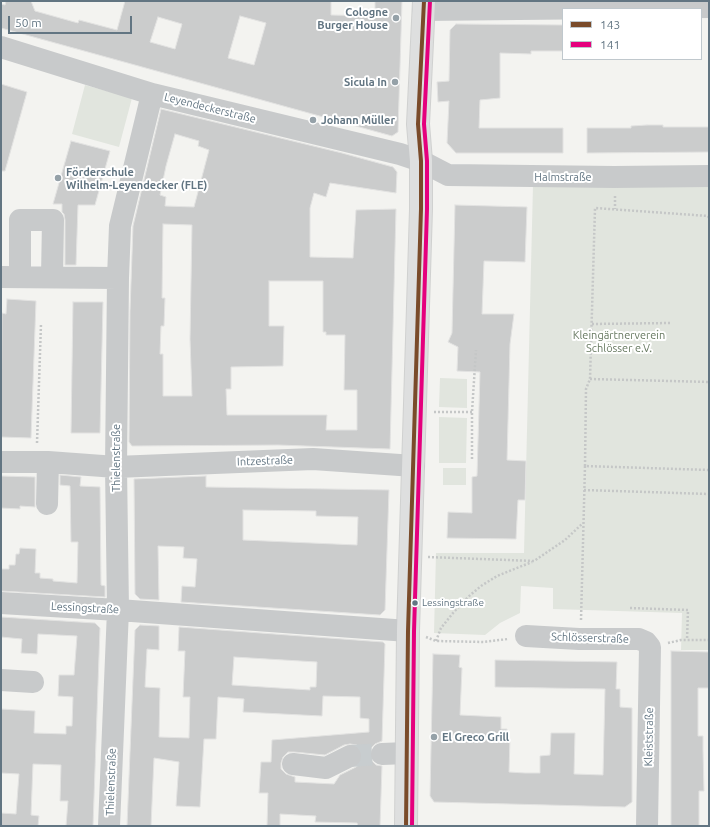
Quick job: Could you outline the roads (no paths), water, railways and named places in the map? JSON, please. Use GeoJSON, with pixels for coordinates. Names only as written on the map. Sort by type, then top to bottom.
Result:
{"type":"FeatureCollection","features":[{"type":"Feature","properties":{"kind":"main road"},"geometry":{"type":"LineString","coordinates":[[406,826],[408,631],[421,217],[421,161],[418,124],[423,5]]}},
{"type":"Feature","properties":{"kind":"street"},"geometry":{"type":"LineString","coordinates":[[423,5],[709,7]]}},
{"type":"Feature","properties":{"kind":"street","name":"Leyendeckerstraße"},"geometry":{"type":"LineString","coordinates":[[1,47],[152,94],[387,151],[421,161]]}},
{"type":"Feature","properties":{"kind":"street","name":"Thielenstraße"},"geometry":{"type":"LineString","coordinates":[[109,826],[118,610],[116,467],[120,226],[152,94]]}},
{"type":"Feature","properties":{"kind":"street","name":"Halmstraße"},"geometry":{"type":"LineString","coordinates":[[421,161],[448,175],[459,176],[709,176]]}},
{"type":"Feature","properties":{"kind":"street"},"geometry":{"type":"LineString","coordinates":[[52,277],[54,220],[20,220],[10,277],[118,278]]}},
{"type":"Feature","properties":{"kind":"street","name":"Intzestraße"},"geometry":{"type":"LineString","coordinates":[[1,462],[47,462],[116,467],[313,459],[414,466]]}},
{"type":"Feature","properties":{"kind":"street"},"geometry":{"type":"LineString","coordinates":[[47,462],[47,504]]}},
{"type":"Feature","properties":{"kind":"street","name":"Lessingstraße"},"geometry":{"type":"LineString","coordinates":[[1,603],[408,631]]}},
{"type":"Feature","properties":{"kind":"street","name":"Schlösserstraße"},"geometry":{"type":"LineString","coordinates":[[526,636],[639,639],[646,642],[650,647]]}},
{"type":"Feature","properties":{"kind":"street","name":"Kleiststraße"},"geometry":{"type":"LineString","coordinates":[[647,826],[650,647]]}},
{"type":"Feature","properties":{"kind":"street"},"geometry":{"type":"LineString","coordinates":[[1,680],[33,682]]}},
{"type":"Feature","properties":{"kind":"street"},"geometry":{"type":"LineString","coordinates":[[382,754],[407,753]]}},
{"type":"Feature","properties":{"kind":"street"},"geometry":{"type":"LineString","coordinates":[[293,764],[326,768],[350,756]]}},
{"type":"Feature","properties":{"kind":"tunnel"},"geometry":{"type":"LineString","coordinates":[[350,756],[382,754]]}},
{"type":"Feature","properties":{"kind":"place","name":"Cologne Burger House"},"geometry":{"type":"Point","coordinates":[396,18]}},
{"type":"Feature","properties":{"kind":"place","name":"Sicula In"},"geometry":{"type":"Point","coordinates":[395,82]}},
{"type":"Feature","properties":{"kind":"place","name":"Johann Müller"},"geometry":{"type":"Point","coordinates":[313,120]}},
{"type":"Feature","properties":{"kind":"place","name":"Förderschule Wilhelm-Leyendecker (FLE)"},"geometry":{"type":"Point","coordinates":[58,178]}},
{"type":"Feature","properties":{"kind":"place","name":"Lessingstraße"},"geometry":{"type":"Point","coordinates":[415,603]}},
{"type":"Feature","properties":{"kind":"place","name":"El Greco Grill"},"geometry":{"type":"Point","coordinates":[434,737]}},
{"type":"Feature","properties":{"kind":"park label","name":"Kleingärtnerverein Schlösser e.V."},"geometry":{"type":"Point","coordinates":[619,341]}}]}
